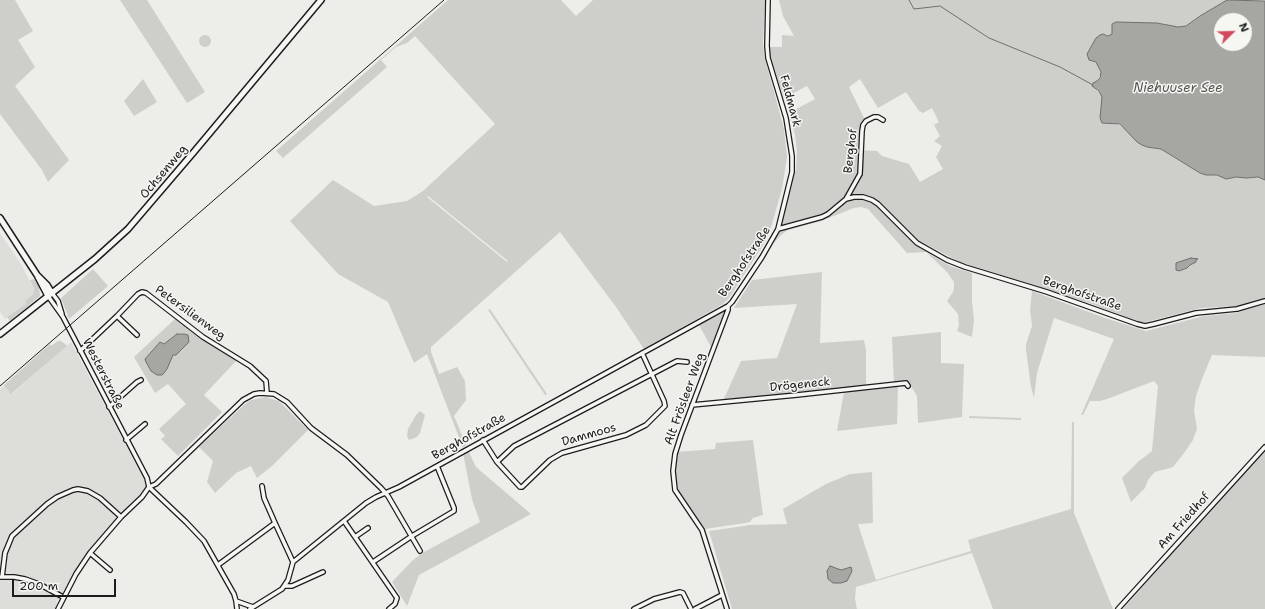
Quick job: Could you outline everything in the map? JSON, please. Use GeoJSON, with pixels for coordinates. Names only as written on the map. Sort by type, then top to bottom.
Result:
{"type":"FeatureCollection","features":[{"type":"Feature","properties":{"kind":"main road","name":"Ochsenweg"},"geometry":{"type":"LineString","coordinates":[[0,334],[115,241],[142,214],[321,0]]}},
{"type":"Feature","properties":{"kind":"main road"},"geometry":{"type":"LineString","coordinates":[[0,218],[37,275],[47,285],[50,295]]}},
{"type":"Feature","properties":{"kind":"street","name":"Feldmark"},"geometry":{"type":"LineString","coordinates":[[768,0],[768,58],[786,118],[792,156],[792,172],[778,229]]}},
{"type":"Feature","properties":{"kind":"street","name":"Berghof"},"geometry":{"type":"LineString","coordinates":[[846,199],[860,174],[863,125],[866,121],[874,117],[878,117],[883,120]]}},
{"type":"Feature","properties":{"kind":"street","name":"Berghofstraße"},"geometry":{"type":"LineString","coordinates":[[293,562],[366,502],[437,466],[728,306],[744,285],[778,229],[822,217],[846,199],[863,197],[872,200],[878,204],[917,243],[947,260],[1047,292],[1145,326],[1196,313],[1237,309],[1265,301]]}},
{"type":"Feature","properties":{"kind":"street","name":"Petersilienweg"},"geometry":{"type":"LineString","coordinates":[[80,350],[117,316],[138,294],[142,292],[146,293],[203,337],[250,366],[266,381],[267,393]]}},
{"type":"Feature","properties":{"kind":"street","name":"Westerstraße"},"geometry":{"type":"LineString","coordinates":[[50,295],[147,478],[149,487],[199,535],[218,565],[236,601],[237,609]]}},
{"type":"Feature","properties":{"kind":"street","name":"Alt Frösleer Weg"},"geometry":{"type":"LineString","coordinates":[[727,609],[702,530],[675,490],[673,471],[675,454],[728,310],[728,306]]}},
{"type":"Feature","properties":{"kind":"street"},"geometry":{"type":"LineString","coordinates":[[117,316],[137,335]]}},
{"type":"Feature","properties":{"kind":"street","name":"Dammoos"},"geometry":{"type":"LineString","coordinates":[[483,440],[497,462],[520,487],[522,487],[550,460],[562,453],[626,435],[646,424],[665,406],[642,354]]}},
{"type":"Feature","properties":{"kind":"street","name":"Dammoos"},"geometry":{"type":"LineString","coordinates":[[497,462],[514,446],[677,361],[687,362]]}},
{"type":"Feature","properties":{"kind":"street"},"geometry":{"type":"LineString","coordinates":[[109,408],[141,380]]}},
{"type":"Feature","properties":{"kind":"street","name":"Drögeneck"},"geometry":{"type":"LineString","coordinates":[[692,405],[797,396],[906,383],[908,386]]}},
{"type":"Feature","properties":{"kind":"street"},"geometry":{"type":"LineString","coordinates":[[58,609],[76,574],[90,553],[142,497],[149,487],[156,484],[243,400],[254,394],[267,393],[281,397],[311,428],[347,455],[385,492],[420,551]]}},
{"type":"Feature","properties":{"kind":"street"},"geometry":{"type":"LineString","coordinates":[[126,440],[146,424]]}},
{"type":"Feature","properties":{"kind":"street","name":"Am Friedhof"},"geometry":{"type":"LineString","coordinates":[[1118,609],[1265,447]]}},
{"type":"Feature","properties":{"kind":"street"},"geometry":{"type":"LineString","coordinates":[[373,562],[412,536],[454,511],[437,466]]}},
{"type":"Feature","properties":{"kind":"street"},"geometry":{"type":"LineString","coordinates":[[236,601],[255,608],[279,592],[285,586],[293,562],[264,498],[262,486]]}},
{"type":"Feature","properties":{"kind":"street"},"geometry":{"type":"LineString","coordinates":[[63,597],[39,584],[25,579],[1,577],[5,553],[12,536],[56,497],[78,489],[88,491],[100,498],[121,518]]}},
{"type":"Feature","properties":{"kind":"street"},"geometry":{"type":"LineString","coordinates":[[344,521],[397,598],[395,604],[389,609]]}},
{"type":"Feature","properties":{"kind":"street"},"geometry":{"type":"LineString","coordinates":[[218,565],[275,522]]}},
{"type":"Feature","properties":{"kind":"street"},"geometry":{"type":"LineString","coordinates":[[355,537],[368,528]]}},
{"type":"Feature","properties":{"kind":"street"},"geometry":{"type":"LineString","coordinates":[[90,553],[110,570]]}},
{"type":"Feature","properties":{"kind":"street"},"geometry":{"type":"LineString","coordinates":[[285,586],[292,586],[323,572]]}},
{"type":"Feature","properties":{"kind":"street"},"geometry":{"type":"LineString","coordinates":[[634,609],[654,599],[680,592],[683,593],[691,609]]}},
{"type":"Feature","properties":{"kind":"street"},"geometry":{"type":"LineString","coordinates":[[696,609],[722,595]]}},
{"type":"Feature","properties":{"kind":"shaded area"},"geometry":{"type":"Polygon","coordinates":[[[0,0],[15,0],[33,31],[18,40],[35,67],[15,86],[69,160],[48,182],[42,170],[0,114],[0,0]]]}},
{"type":"Feature","properties":{"kind":"shaded area"},"geometry":{"type":"Polygon","coordinates":[[[120,0],[147,0],[205,92],[187,103],[120,0]]]}},
{"type":"Feature","properties":{"kind":"shaded area"},"geometry":{"type":"Polygon","coordinates":[[[448,0],[561,0],[576,16],[593,0],[765,0],[763,42],[764,55],[784,129],[787,157],[782,189],[770,231],[764,244],[729,298],[723,304],[644,349],[616,307],[560,232],[431,347],[431,352],[439,374],[457,367],[465,381],[466,400],[454,416],[466,445],[463,448],[427,354],[414,363],[388,302],[338,274],[290,221],[333,180],[374,206],[407,201],[423,191],[495,124],[415,36],[407,43],[396,47],[381,60],[387,67],[283,158],[276,151],[448,0]],[[428,196],[427,197],[507,262],[508,261],[428,196]]]}},
{"type":"Feature","properties":{"kind":"shaded area"},"geometry":{"type":"Polygon","coordinates":[[[779,0],[1227,0],[1186,26],[1178,27],[1157,23],[1116,22],[1112,24],[1112,34],[1103,34],[1096,38],[1088,54],[1088,58],[1098,64],[1101,72],[1095,89],[1101,93],[1103,97],[1102,105],[1116,124],[1124,127],[1137,142],[1147,147],[1161,149],[1200,173],[1206,175],[1217,175],[1226,179],[1236,177],[1258,177],[1265,180],[1265,298],[1238,306],[1201,308],[1146,322],[1140,322],[1092,304],[960,262],[925,244],[926,252],[907,253],[868,209],[861,207],[854,208],[821,221],[788,230],[774,243],[781,224],[796,169],[797,152],[795,135],[789,113],[815,99],[807,86],[784,98],[772,64],[769,47],[782,47],[782,35],[794,36],[783,16],[779,0]],[[860,79],[849,87],[865,120],[860,130],[857,150],[877,151],[882,156],[909,164],[920,182],[943,169],[936,157],[942,146],[934,141],[940,136],[934,125],[939,122],[932,108],[923,113],[919,111],[906,92],[878,108],[860,79]]]}},
{"type":"Feature","properties":{"kind":"shaded area"},"geometry":{"type":"Polygon","coordinates":[[[203,35],[207,35],[211,41],[207,47],[203,47],[199,43],[199,39],[203,35]]]}},
{"type":"Feature","properties":{"kind":"shaded area"},"geometry":{"type":"Polygon","coordinates":[[[143,79],[157,102],[134,116],[124,101],[143,79]]]}},
{"type":"Feature","properties":{"kind":"shaded area"},"geometry":{"type":"Polygon","coordinates":[[[0,233],[19,261],[34,288],[32,296],[25,301],[26,304],[5,319],[0,312],[0,233]]]}},
{"type":"Feature","properties":{"kind":"shaded area"},"geometry":{"type":"Polygon","coordinates":[[[926,252],[950,266],[972,273],[974,320],[972,337],[957,331],[959,325],[958,314],[947,301],[953,292],[954,282],[947,272],[926,252]]]}},
{"type":"Feature","properties":{"kind":"shaded area"},"geometry":{"type":"Polygon","coordinates":[[[93,269],[108,286],[69,319],[61,298],[93,269]]]}},
{"type":"Feature","properties":{"kind":"shaded area"},"geometry":{"type":"Polygon","coordinates":[[[822,272],[820,343],[864,340],[866,350],[866,387],[723,401],[741,361],[777,358],[797,304],[734,308],[752,280],[822,272]]]}},
{"type":"Feature","properties":{"kind":"shaded area"},"geometry":{"type":"Polygon","coordinates":[[[34,279],[39,286],[40,296],[10,321],[7,317],[26,304],[25,301],[33,294],[34,288],[30,280],[34,279]]]}},
{"type":"Feature","properties":{"kind":"shaded area"},"geometry":{"type":"Polygon","coordinates":[[[1032,291],[1105,318],[1146,331],[1204,316],[1236,313],[1265,304],[1265,357],[1212,355],[1196,396],[1194,411],[1197,429],[1193,440],[1173,467],[1155,472],[1148,480],[1145,488],[1131,502],[1122,478],[1139,461],[1152,451],[1158,386],[1154,381],[1107,399],[1090,401],[1083,415],[1081,415],[1114,339],[1054,318],[1037,373],[1034,398],[1026,350],[1026,344],[1032,326],[1030,310],[1032,291]]]}},
{"type":"Feature","properties":{"kind":"shaded area"},"geometry":{"type":"Polygon","coordinates":[[[490,309],[547,394],[545,395],[488,310],[490,309]]]}},
{"type":"Feature","properties":{"kind":"shaded area"},"geometry":{"type":"Polygon","coordinates":[[[723,311],[726,313],[711,347],[699,325],[723,311]]]}},
{"type":"Feature","properties":{"kind":"shaded area"},"geometry":{"type":"Polygon","coordinates":[[[176,318],[202,339],[237,360],[204,395],[222,412],[178,456],[161,439],[165,436],[159,429],[186,404],[168,384],[155,393],[134,357],[176,318]],[[177,334],[164,344],[160,343],[158,345],[164,373],[173,355],[176,355],[189,342],[184,334],[177,334]]]}},
{"type":"Feature","properties":{"kind":"shaded area"},"geometry":{"type":"Polygon","coordinates":[[[941,332],[941,363],[964,364],[962,417],[918,423],[917,396],[911,386],[898,387],[897,424],[837,431],[844,392],[894,385],[892,337],[941,332]]]}},
{"type":"Feature","properties":{"kind":"shaded area"},"geometry":{"type":"Polygon","coordinates":[[[58,341],[61,341],[67,346],[11,394],[4,385],[50,344],[51,346],[58,341]]]}},
{"type":"Feature","properties":{"kind":"shaded area"},"geometry":{"type":"Polygon","coordinates":[[[71,342],[146,483],[146,488],[116,518],[87,553],[57,601],[55,609],[0,609],[0,389],[4,385],[12,394],[71,342]]]}},
{"type":"Feature","properties":{"kind":"shaded area"},"geometry":{"type":"Polygon","coordinates":[[[265,397],[279,401],[308,430],[272,466],[257,478],[251,466],[236,473],[215,493],[207,482],[213,461],[199,447],[244,405],[251,400],[265,397]]]}},
{"type":"Feature","properties":{"kind":"shaded area"},"geometry":{"type":"Polygon","coordinates":[[[420,411],[425,415],[420,433],[417,437],[409,440],[407,436],[408,429],[420,411]]]}},
{"type":"Feature","properties":{"kind":"shaded area"},"geometry":{"type":"Polygon","coordinates":[[[969,416],[1021,418],[1021,420],[969,418],[969,416]]]}},
{"type":"Feature","properties":{"kind":"shaded area"},"geometry":{"type":"Polygon","coordinates":[[[1072,422],[1074,422],[1074,513],[1113,609],[993,609],[972,553],[856,587],[855,599],[857,609],[732,609],[709,531],[750,525],[787,524],[783,509],[826,484],[850,474],[872,472],[873,523],[858,524],[876,580],[971,551],[968,540],[1071,509],[1072,422]]]}},
{"type":"Feature","properties":{"kind":"shaded area"},"geometry":{"type":"Polygon","coordinates":[[[753,440],[763,515],[753,518],[750,522],[705,529],[681,496],[677,488],[675,474],[677,452],[715,449],[716,443],[753,440]]]}},
{"type":"Feature","properties":{"kind":"shaded area"},"geometry":{"type":"Polygon","coordinates":[[[468,450],[476,467],[531,514],[419,575],[407,606],[392,582],[413,560],[424,552],[480,522],[472,499],[463,453],[468,450]]]}},
{"type":"Feature","properties":{"kind":"shaded area"},"geometry":{"type":"Polygon","coordinates":[[[1265,452],[1265,609],[1123,609],[1164,563],[1265,452]]]}},
{"type":"Feature","properties":{"kind":"water","name":"Niehuuser See"},"geometry":{"type":"Polygon","coordinates":[[[1227,0],[1265,1],[1265,180],[1258,177],[1236,177],[1226,179],[1217,175],[1206,175],[1200,173],[1161,149],[1147,147],[1137,142],[1120,124],[1102,123],[1100,118],[1102,97],[1099,91],[1092,86],[1093,83],[1100,78],[1101,72],[1096,62],[1089,60],[1087,54],[1096,38],[1103,34],[1108,36],[1112,34],[1112,24],[1116,22],[1157,23],[1178,27],[1186,26],[1227,0]]]}},
{"type":"Feature","properties":{"kind":"water"},"geometry":{"type":"Polygon","coordinates":[[[1191,258],[1198,259],[1196,259],[1196,262],[1187,268],[1179,271],[1176,270],[1176,263],[1191,258]]]}},
{"type":"Feature","properties":{"kind":"water"},"geometry":{"type":"Polygon","coordinates":[[[177,334],[188,335],[189,342],[176,355],[173,355],[164,373],[162,375],[157,375],[151,371],[145,359],[160,342],[164,344],[177,334]]]}},
{"type":"Feature","properties":{"kind":"water"},"geometry":{"type":"Polygon","coordinates":[[[830,566],[841,570],[851,567],[852,571],[847,581],[833,583],[828,579],[827,571],[830,566]]]}},
{"type":"Feature","properties":{"kind":"waterway"},"geometry":{"type":"LineString","coordinates":[[909,0],[914,9],[940,6],[989,38],[1060,67],[1093,85]]}},
{"type":"Feature","properties":{"kind":"railway"},"geometry":{"type":"LineString","coordinates":[[0,386],[444,0]]}}]}
